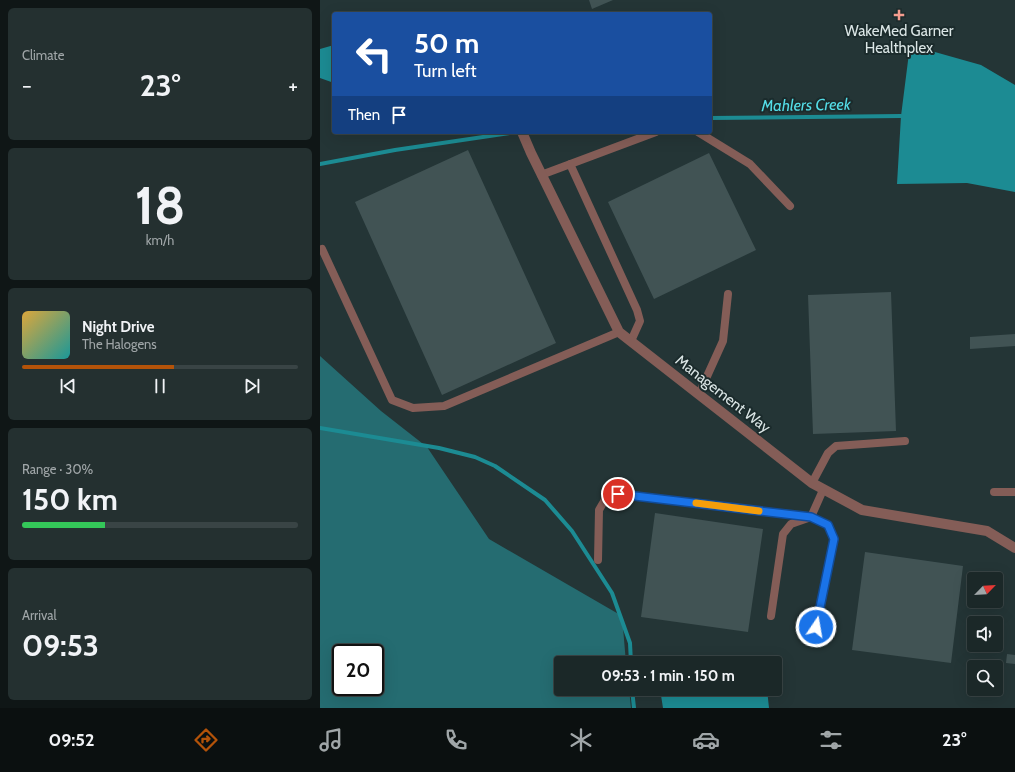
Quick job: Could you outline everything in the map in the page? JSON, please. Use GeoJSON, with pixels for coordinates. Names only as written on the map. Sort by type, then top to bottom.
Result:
{"type":"FeatureCollection","features":[{"type":"Feature","properties":{"kind":"street","name":"Management Way"},"geometry":{"type":"LineString","coordinates":[[523,134],[541,175],[619,332],[812,484],[862,510],[987,531],[1015,548]]}},
{"type":"Feature","properties":{"kind":"lane"},"geometry":{"type":"LineString","coordinates":[[541,175],[651,134]]}},
{"type":"Feature","properties":{"kind":"lane"},"geometry":{"type":"LineString","coordinates":[[701,134],[750,164],[790,206]]}},
{"type":"Feature","properties":{"kind":"lane"},"geometry":{"type":"LineString","coordinates":[[570,164],[637,310],[640,321],[631,341]]}},
{"type":"Feature","properties":{"kind":"lane"},"geometry":{"type":"LineString","coordinates":[[322,249],[392,400],[413,408],[444,406],[619,332]]}},
{"type":"Feature","properties":{"kind":"lane"},"geometry":{"type":"LineString","coordinates":[[699,394],[723,341],[728,294]]}},
{"type":"Feature","properties":{"kind":"lane"},"geometry":{"type":"LineString","coordinates":[[812,484],[828,453],[836,446],[905,441]]}},
{"type":"Feature","properties":{"kind":"lane"},"geometry":{"type":"LineString","coordinates":[[771,616],[783,534],[791,524],[811,517],[823,490]]}},
{"type":"Feature","properties":{"kind":"lane"},"geometry":{"type":"LineString","coordinates":[[994,492],[1015,492]]}},
{"type":"Feature","properties":{"kind":"lane"},"geometry":{"type":"LineString","coordinates":[[598,560],[599,510],[606,498],[618,494],[811,517],[828,525],[834,539],[816,627]]}},
{"type":"Feature","properties":{"kind":"shaded area"},"geometry":{"type":"Polygon","coordinates":[[[910,45],[981,65],[1015,85],[1015,192],[967,183],[897,184],[901,116],[910,45]]]}},
{"type":"Feature","properties":{"kind":"shaded area"},"geometry":{"type":"Polygon","coordinates":[[[332,46],[332,82],[320,78],[320,49],[332,46]]]}},
{"type":"Feature","properties":{"kind":"shaded area"},"geometry":{"type":"Polygon","coordinates":[[[320,356],[381,411],[427,447],[489,539],[622,616],[625,656],[554,656],[554,696],[630,696],[631,708],[320,708],[320,356]]]}},
{"type":"Feature","properties":{"kind":"shaded area"},"geometry":{"type":"Polygon","coordinates":[[[661,696],[768,696],[769,708],[663,708],[661,696]]]}},
{"type":"Feature","properties":{"kind":"building"},"geometry":{"type":"Polygon","coordinates":[[[589,0],[613,0],[592,9],[589,0]]]}},
{"type":"Feature","properties":{"kind":"building"},"geometry":{"type":"Polygon","coordinates":[[[468,150],[556,343],[442,395],[355,202],[468,150]]]}},
{"type":"Feature","properties":{"kind":"building"},"geometry":{"type":"Polygon","coordinates":[[[709,153],[756,250],[654,299],[608,202],[709,153]]]}},
{"type":"Feature","properties":{"kind":"building"},"geometry":{"type":"Polygon","coordinates":[[[891,292],[896,431],[813,434],[808,295],[891,292]]]}},
{"type":"Feature","properties":{"kind":"building"},"geometry":{"type":"Polygon","coordinates":[[[1015,334],[1015,346],[970,349],[970,337],[1015,334]]]}},
{"type":"Feature","properties":{"kind":"building"},"geometry":{"type":"Polygon","coordinates":[[[655,513],[763,529],[748,632],[641,617],[655,513]]]}},
{"type":"Feature","properties":{"kind":"building"},"geometry":{"type":"Polygon","coordinates":[[[865,552],[963,566],[951,663],[852,650],[865,552]]]}},
{"type":"Feature","properties":{"kind":"building"},"geometry":{"type":"Polygon","coordinates":[[[1007,654],[1015,655],[1015,664],[1006,663],[1007,654]]]}},
{"type":"Feature","properties":{"kind":"waterway","name":"Mahlers Creek"},"geometry":{"type":"LineString","coordinates":[[712,118],[901,116]]}},
{"type":"Feature","properties":{"kind":"waterway","name":"Mahlers Creek"},"geometry":{"type":"LineString","coordinates":[[320,164],[395,150],[503,134]]}},
{"type":"Feature","properties":{"kind":"waterway"},"geometry":{"type":"LineString","coordinates":[[320,428],[439,448],[475,457],[495,466],[545,500],[572,531],[612,593],[630,643],[631,656]]}},
{"type":"Feature","properties":{"kind":"waterway"},"geometry":{"type":"LineString","coordinates":[[633,696],[634,708]]}},
{"type":"Feature","properties":{"kind":"slow traffic"},"geometry":{"type":"LineString","coordinates":[[696,503],[759,511]]}},
{"type":"Feature","properties":{"kind":"place","name":"WakeMed Garner Healthplex"},"geometry":{"type":"Point","coordinates":[899,15]}},
{"type":"Feature","properties":{"kind":"route"},"geometry":{"type":"LineString","coordinates":[[618,494],[811,517],[828,525],[834,539],[816,627]]}}]}
